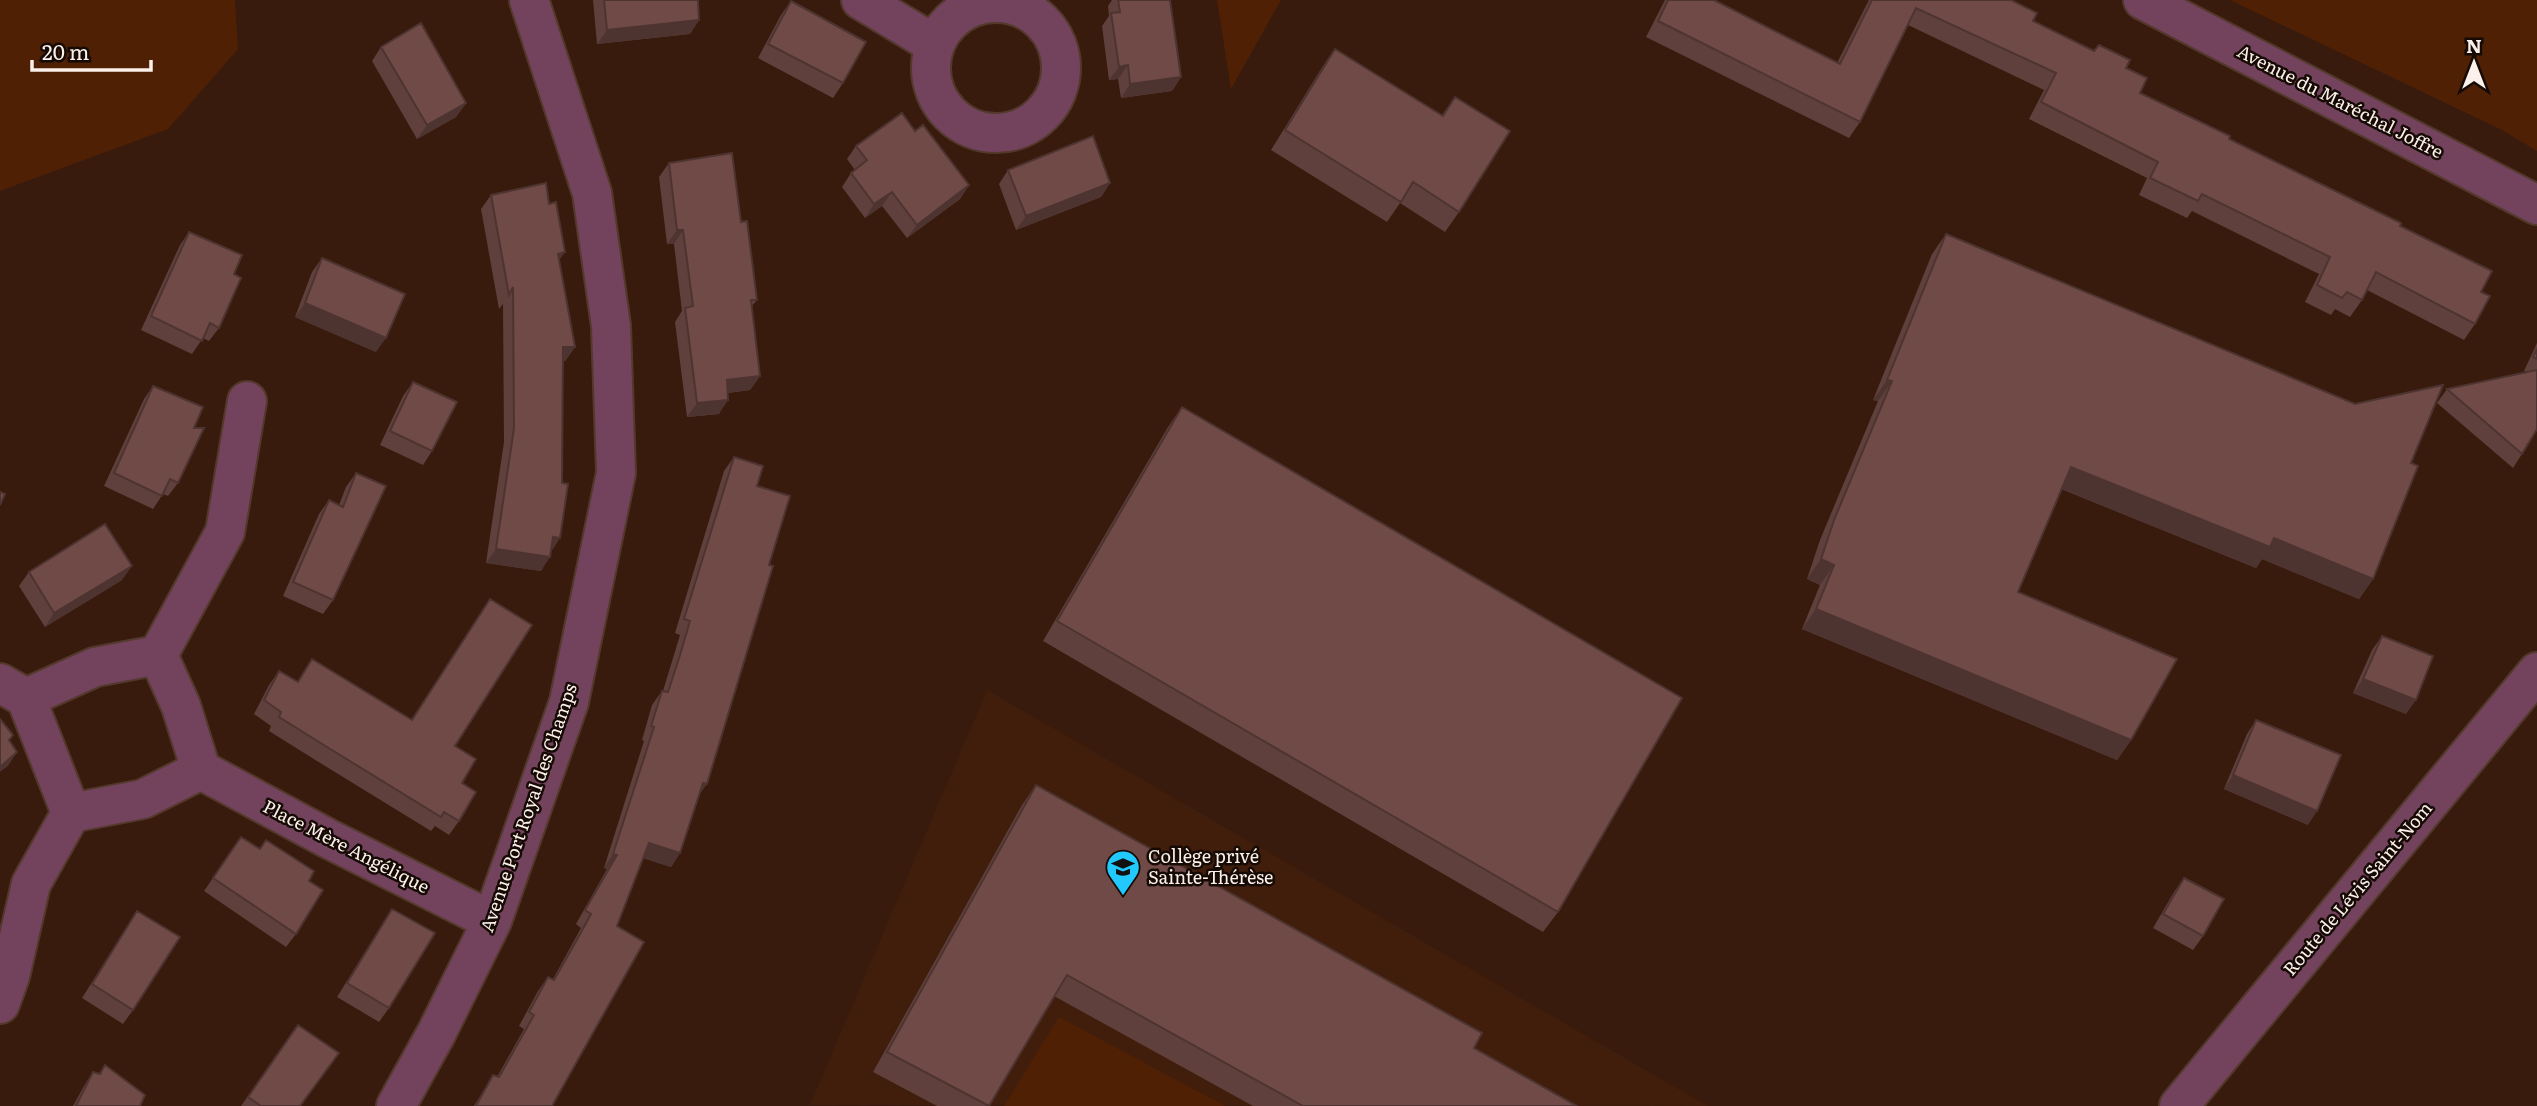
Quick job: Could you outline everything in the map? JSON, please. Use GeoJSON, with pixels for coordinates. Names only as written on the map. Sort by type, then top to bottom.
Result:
{"type":"FeatureCollection","features":[{"type":"Feature","properties":{"kind":"street","name":"Avenue Port Royal des Champs"},"geometry":{"type":"LineString","coordinates":[[396,1106],[437,1032],[492,921],[569,702],[616,473],[611,326],[592,192],[529,0]]}},
{"type":"Feature","properties":{"kind":"street"},"geometry":{"type":"LineString","coordinates":[[861,0],[934,44]]}},
{"type":"Feature","properties":{"kind":"street","name":"Avenue du Maréchal Joffre"},"geometry":{"type":"LineString","coordinates":[[2143,0],[2537,205]]}},
{"type":"Feature","properties":{"kind":"street"},"geometry":{"type":"LineString","coordinates":[[158,655],[225,532],[247,401]]}},
{"type":"Feature","properties":{"kind":"street"},"geometry":{"type":"LineString","coordinates":[[71,813],[13,691],[95,667],[158,655]]}},
{"type":"Feature","properties":{"kind":"street"},"geometry":{"type":"LineString","coordinates":[[0,1004],[10,976],[31,884],[71,813],[143,799],[201,770],[181,706],[158,655]]}},
{"type":"Feature","properties":{"kind":"street","name":"Route de Lévis Saint-Nom"},"geometry":{"type":"LineString","coordinates":[[2179,1106],[2537,672]]}},
{"type":"Feature","properties":{"kind":"street","name":"Place Mère Angélique"},"geometry":{"type":"LineString","coordinates":[[201,770],[327,838],[492,921]]}},
{"type":"Feature","properties":{"kind":"shaded area"},"geometry":{"type":"Polygon","coordinates":[[[0,0],[235,0],[238,49],[168,129],[0,191],[0,0]]]}},
{"type":"Feature","properties":{"kind":"shaded area"},"geometry":{"type":"Polygon","coordinates":[[[1217,0],[1281,0],[1231,89],[1217,0]]]}},
{"type":"Feature","properties":{"kind":"shaded area"},"geometry":{"type":"Polygon","coordinates":[[[2230,0],[2537,0],[2537,151],[2502,130],[2230,0]]]}},
{"type":"Feature","properties":{"kind":"shaded area","name":"Collège privé Sainte-Thérèse"},"geometry":{"type":"Polygon","coordinates":[[[987,690],[1708,1106],[810,1105],[987,690]]]}},
{"type":"Feature","properties":{"kind":"shaded area"},"geometry":{"type":"Polygon","coordinates":[[[1059,1017],[1225,1106],[1004,1106],[1059,1017]]]}},
{"type":"Feature","properties":{"kind":"building"},"geometry":{"type":"Polygon","coordinates":[[[604,0],[698,0],[699,20],[607,30],[604,0]]]}},
{"type":"Feature","properties":{"kind":"building"},"geometry":{"type":"Polygon","coordinates":[[[1118,0],[1170,0],[1181,77],[1130,84],[1128,65],[1119,67],[1111,13],[1120,12],[1118,0]]]}},
{"type":"Feature","properties":{"kind":"building"},"geometry":{"type":"Polygon","coordinates":[[[1668,0],[1714,0],[1840,64],[1872,0],[2011,0],[2037,13],[2033,21],[2094,51],[2099,45],[2130,60],[2126,68],[2147,78],[2140,93],[2230,136],[2229,139],[2492,271],[2481,292],[2490,296],[2475,324],[2376,272],[2362,300],[2347,292],[2342,298],[2317,285],[2330,257],[2202,194],[2198,201],[2150,178],[2158,162],[2041,102],[2056,73],[1916,8],[1860,122],[1658,21],[1668,0]]]}},
{"type":"Feature","properties":{"kind":"building"},"geometry":{"type":"Polygon","coordinates":[[[791,1],[866,42],[843,83],[768,44],[791,1]]]}},
{"type":"Feature","properties":{"kind":"building"},"geometry":{"type":"Polygon","coordinates":[[[421,23],[466,103],[427,125],[381,47],[421,23]]]}},
{"type":"Feature","properties":{"kind":"building"},"geometry":{"type":"Polygon","coordinates":[[[1335,49],[1443,116],[1455,97],[1510,131],[1459,212],[1413,182],[1401,202],[1285,130],[1335,49]]]}},
{"type":"Feature","properties":{"kind":"building"},"geometry":{"type":"Polygon","coordinates":[[[902,113],[915,131],[923,125],[969,185],[917,225],[892,192],[874,204],[851,173],[867,160],[856,146],[902,113]]]}},
{"type":"Feature","properties":{"kind":"building"},"geometry":{"type":"Polygon","coordinates":[[[1093,136],[1110,183],[1026,216],[1008,170],[1093,136]]]}},
{"type":"Feature","properties":{"kind":"building"},"geometry":{"type":"Polygon","coordinates":[[[732,153],[741,222],[747,221],[757,300],[751,300],[760,376],[727,380],[728,400],[697,403],[685,308],[693,306],[683,230],[677,230],[669,163],[732,153]]]}},
{"type":"Feature","properties":{"kind":"building"},"geometry":{"type":"Polygon","coordinates":[[[546,183],[549,204],[556,202],[565,252],[558,254],[575,347],[563,347],[562,483],[568,484],[560,538],[553,537],[550,557],[496,549],[514,428],[513,287],[509,295],[491,195],[546,183]]]}},
{"type":"Feature","properties":{"kind":"building"},"geometry":{"type":"Polygon","coordinates":[[[189,232],[242,255],[234,274],[241,278],[219,328],[210,323],[202,341],[151,316],[189,232]]]}},
{"type":"Feature","properties":{"kind":"building"},"geometry":{"type":"Polygon","coordinates":[[[1946,234],[2355,404],[2443,385],[2411,463],[2418,466],[2373,579],[2274,538],[2270,547],[2071,467],[2018,592],[2177,659],[2131,740],[1816,609],[1834,565],[1821,559],[1834,520],[1892,381],[1887,380],[1946,234]]]}},
{"type":"Feature","properties":{"kind":"building"},"geometry":{"type":"Polygon","coordinates":[[[322,258],[405,294],[386,338],[305,303],[322,258]]]}},
{"type":"Feature","properties":{"kind":"building"},"geometry":{"type":"Polygon","coordinates":[[[2537,370],[2537,429],[2522,454],[2447,389],[2537,370]]]}},
{"type":"Feature","properties":{"kind":"building"},"geometry":{"type":"Polygon","coordinates":[[[413,382],[457,402],[432,451],[390,431],[413,382]]]}},
{"type":"Feature","properties":{"kind":"building"},"geometry":{"type":"Polygon","coordinates":[[[153,386],[203,407],[194,428],[204,428],[178,483],[170,479],[162,496],[114,473],[153,386]]]}},
{"type":"Feature","properties":{"kind":"building"},"geometry":{"type":"Polygon","coordinates":[[[1182,407],[1682,698],[1558,912],[1057,621],[1182,407]]]}},
{"type":"Feature","properties":{"kind":"building"},"geometry":{"type":"Polygon","coordinates":[[[734,457],[763,466],[757,486],[790,496],[769,565],[773,566],[707,784],[703,783],[680,853],[649,843],[617,926],[644,942],[552,1106],[476,1106],[493,1075],[499,1077],[534,1015],[529,1012],[548,977],[554,980],[574,945],[591,914],[585,910],[617,855],[613,854],[654,727],[651,726],[662,691],[668,692],[680,655],[690,621],[684,619],[734,457]]]}},
{"type":"Feature","properties":{"kind":"building"},"geometry":{"type":"Polygon","coordinates":[[[356,473],[386,486],[333,600],[293,582],[329,500],[343,507],[356,473]]]}},
{"type":"Feature","properties":{"kind":"building"},"geometry":{"type":"Polygon","coordinates":[[[0,492],[5,494],[0,505],[0,492]]]}},
{"type":"Feature","properties":{"kind":"building"},"geometry":{"type":"Polygon","coordinates":[[[105,524],[132,566],[54,613],[29,572],[105,524]]]}},
{"type":"Feature","properties":{"kind":"building"},"geometry":{"type":"Polygon","coordinates":[[[490,599],[532,625],[455,746],[476,759],[462,783],[476,792],[459,821],[444,812],[441,817],[327,747],[279,717],[281,712],[264,700],[279,671],[298,682],[312,659],[412,720],[490,599]]]}},
{"type":"Feature","properties":{"kind":"building"},"geometry":{"type":"Polygon","coordinates":[[[2382,636],[2433,656],[2416,700],[2363,679],[2382,636]]]}},
{"type":"Feature","properties":{"kind":"building"},"geometry":{"type":"Polygon","coordinates":[[[0,719],[13,735],[9,740],[17,752],[0,767],[0,719]]]}},
{"type":"Feature","properties":{"kind":"building"},"geometry":{"type":"Polygon","coordinates":[[[2256,720],[2341,755],[2317,811],[2233,775],[2256,720]]]}},
{"type":"Feature","properties":{"kind":"building"},"geometry":{"type":"Polygon","coordinates":[[[1036,785],[1482,1033],[1474,1048],[1577,1106],[1303,1106],[1067,975],[989,1106],[887,1052],[1036,785]]]}},
{"type":"Feature","properties":{"kind":"building"},"geometry":{"type":"Polygon","coordinates":[[[241,837],[260,849],[266,840],[314,871],[309,881],[323,890],[296,934],[213,878],[241,837]]]}},
{"type":"Feature","properties":{"kind":"building"},"geometry":{"type":"Polygon","coordinates":[[[2184,878],[2224,899],[2203,936],[2163,914],[2184,878]]]}},
{"type":"Feature","properties":{"kind":"building"},"geometry":{"type":"Polygon","coordinates":[[[392,909],[435,933],[389,1008],[347,983],[392,909]]]}},
{"type":"Feature","properties":{"kind":"building"},"geometry":{"type":"Polygon","coordinates":[[[137,911],[180,937],[133,1010],[92,984],[137,911]]]}},
{"type":"Feature","properties":{"kind":"building"},"geometry":{"type":"Polygon","coordinates":[[[298,1025],[339,1053],[300,1106],[261,1106],[248,1097],[298,1025]]]}},
{"type":"Feature","properties":{"kind":"building"},"geometry":{"type":"Polygon","coordinates":[[[105,1065],[145,1095],[140,1106],[76,1106],[93,1072],[100,1074],[105,1065]]]}},
{"type":"Feature","properties":{"kind":"place","name":"Collège privé Sainte-Thérèse"},"geometry":{"type":"Point","coordinates":[1123,897]}}]}
